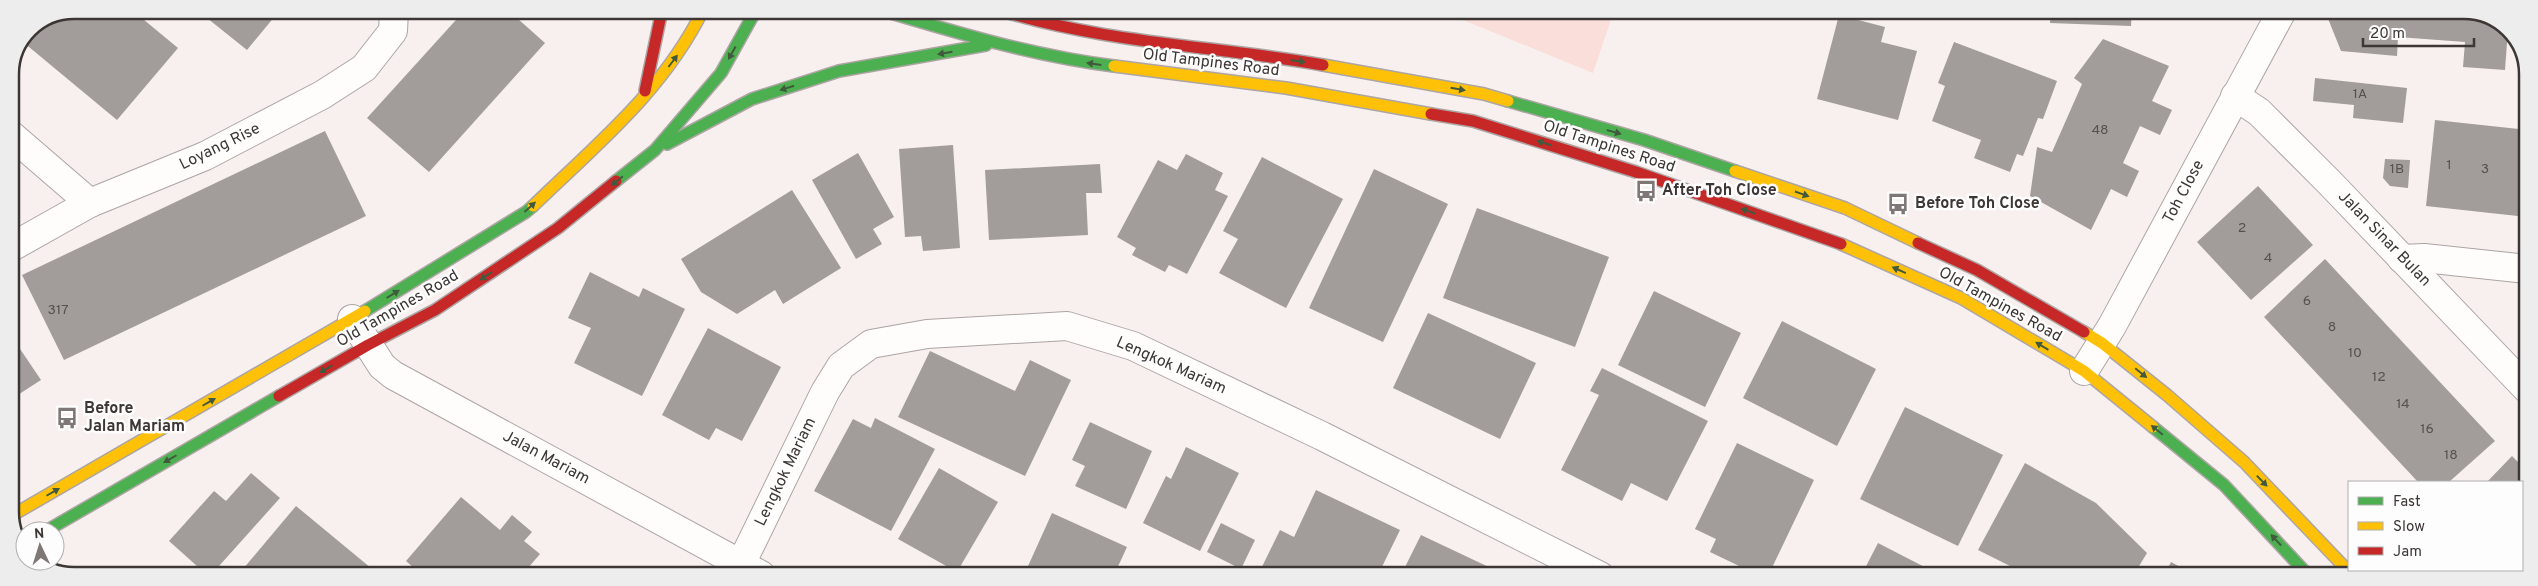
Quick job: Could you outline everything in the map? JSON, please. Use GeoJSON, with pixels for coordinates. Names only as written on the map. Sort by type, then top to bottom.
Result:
{"type":"FeatureCollection","features":[{"type":"Feature","properties":{"kind":"street","name":"Loyang Rise"},"geometry":{"type":"LineString","coordinates":[[19,243],[90,203],[205,156],[331,90],[364,68],[394,31],[394,19]]}},
{"type":"Feature","properties":{"kind":"street"},"geometry":{"type":"LineString","coordinates":[[643,100],[660,19]]}},
{"type":"Feature","properties":{"kind":"street","name":"Old Tampines Road"},"geometry":{"type":"LineString","coordinates":[[19,511],[352,319],[526,212],[643,100],[688,40],[698,19]]}},
{"type":"Feature","properties":{"kind":"street","name":"Old Tampines Road"},"geometry":{"type":"LineString","coordinates":[[63,521],[368,344],[435,310],[558,228],[655,150],[721,73],[751,19]]}},
{"type":"Feature","properties":{"kind":"street","name":"Old Tampines Road"},"geometry":{"type":"LineString","coordinates":[[911,19],[993,44],[1064,60],[1286,88],[1473,122],[1636,172],[1830,239],[1961,298],[2084,372],[2224,485],[2301,567]]}},
{"type":"Feature","properties":{"kind":"street","name":"Old Tampines Road"},"geometry":{"type":"LineString","coordinates":[[1027,19],[1040,23],[1145,42],[1298,61],[1484,94],[1644,140],[1845,208],[1977,270],[2102,343],[2167,394],[2244,462],[2344,567]]}},
{"type":"Feature","properties":{"kind":"street","name":"Toh Close"},"geometry":{"type":"LineString","coordinates":[[2084,372],[2102,343],[2278,19]]}},
{"type":"Feature","properties":{"kind":"street"},"geometry":{"type":"LineString","coordinates":[[655,150],[752,99],[839,70],[993,44]]}},
{"type":"Feature","properties":{"kind":"street","name":"Jalan Sinar Bulan"},"geometry":{"type":"LineString","coordinates":[[2236,96],[2259,112],[2519,381]]}},
{"type":"Feature","properties":{"kind":"street"},"geometry":{"type":"LineString","coordinates":[[19,142],[90,203]]}},
{"type":"Feature","properties":{"kind":"street"},"geometry":{"type":"LineString","coordinates":[[2402,259],[2424,258],[2519,268]]}},
{"type":"Feature","properties":{"kind":"street","name":"Jalan Mariam"},"geometry":{"type":"LineString","coordinates":[[352,319],[382,366],[393,375],[747,567]]}},
{"type":"Feature","properties":{"kind":"street","name":"Lengkok Mariam"},"geometry":{"type":"LineString","coordinates":[[752,567],[825,392],[842,366],[872,344],[927,334],[1067,326],[1133,346],[1322,436],[1582,567]]}},
{"type":"Feature","properties":{"kind":"shaded area"},"geometry":{"type":"Polygon","coordinates":[[[1461,19],[1611,19],[1593,73],[1461,19]]]}},
{"type":"Feature","properties":{"kind":"building"},"geometry":{"type":"Polygon","coordinates":[[[143,19],[178,48],[117,120],[27,45],[35,35],[43,28],[63,20],[143,19]]]}},
{"type":"Feature","properties":{"kind":"building"},"geometry":{"type":"Polygon","coordinates":[[[208,19],[273,19],[247,50],[208,19]]]}},
{"type":"Feature","properties":{"kind":"building"},"geometry":{"type":"Polygon","coordinates":[[[457,19],[518,19],[545,43],[429,172],[367,118],[457,19]]]}},
{"type":"Feature","properties":{"kind":"building"},"geometry":{"type":"Polygon","coordinates":[[[1838,19],[1854,19],[1885,27],[1881,42],[1917,51],[1898,120],[1817,99],[1838,19]]]}},
{"type":"Feature","properties":{"kind":"building"},"geometry":{"type":"Polygon","coordinates":[[[2050,19],[2131,19],[2131,26],[2050,23],[2050,19]]]}},
{"type":"Feature","properties":{"kind":"building"},"geometry":{"type":"Polygon","coordinates":[[[2328,19],[2475,20],[2492,26],[2507,39],[2505,70],[2463,67],[2465,42],[2398,37],[2397,56],[2341,51],[2328,19]]]}},
{"type":"Feature","properties":{"kind":"building"},"geometry":{"type":"Polygon","coordinates":[[[2103,39],[2169,66],[2152,101],[2172,110],[2160,135],[2140,126],[2123,163],[2139,171],[2127,197],[2111,189],[2091,230],[2030,196],[2037,147],[2052,152],[2082,84],[2074,78],[2103,39]]]}},
{"type":"Feature","properties":{"kind":"building"},"geometry":{"type":"Polygon","coordinates":[[[1954,42],[2057,81],[2043,119],[2038,118],[2023,156],[2017,154],[2010,172],[1974,158],[1981,140],[1932,121],[1945,86],[1938,83],[1954,42]]]}},
{"type":"Feature","properties":{"kind":"building"},"geometry":{"type":"Polygon","coordinates":[[[2315,78],[2407,88],[2403,123],[2353,118],[2354,105],[2313,101],[2315,78]]]}},
{"type":"Feature","properties":{"kind":"building"},"geometry":{"type":"Polygon","coordinates":[[[2435,120],[2519,129],[2519,216],[2426,206],[2435,120]]]}},
{"type":"Feature","properties":{"kind":"building"},"geometry":{"type":"Polygon","coordinates":[[[325,131],[366,216],[64,360],[22,275],[325,131]]]}},
{"type":"Feature","properties":{"kind":"building"},"geometry":{"type":"Polygon","coordinates":[[[953,145],[960,248],[923,251],[921,236],[905,237],[899,149],[953,145]]]}},
{"type":"Feature","properties":{"kind":"building"},"geometry":{"type":"Polygon","coordinates":[[[858,153],[894,217],[873,229],[882,244],[856,259],[812,180],[858,153]]]}},
{"type":"Feature","properties":{"kind":"building"},"geometry":{"type":"Polygon","coordinates":[[[1186,154],[1223,173],[1215,190],[1228,196],[1187,274],[1169,265],[1165,272],[1132,255],[1136,248],[1117,237],[1158,160],[1177,170],[1186,154]]]}},
{"type":"Feature","properties":{"kind":"building"},"geometry":{"type":"Polygon","coordinates":[[[1262,157],[1343,199],[1286,308],[1219,273],[1238,239],[1223,231],[1262,157]]]}},
{"type":"Feature","properties":{"kind":"building"},"geometry":{"type":"Polygon","coordinates":[[[2385,159],[2410,160],[2408,188],[2390,186],[2383,178],[2385,159]]]}},
{"type":"Feature","properties":{"kind":"building"},"geometry":{"type":"Polygon","coordinates":[[[1100,164],[1102,193],[1086,193],[1088,235],[989,240],[985,170],[1100,164]]]}},
{"type":"Feature","properties":{"kind":"building"},"geometry":{"type":"Polygon","coordinates":[[[1374,169],[1448,204],[1383,342],[1309,308],[1374,169]]]}},
{"type":"Feature","properties":{"kind":"building"},"geometry":{"type":"Polygon","coordinates":[[[2258,186],[2313,245],[2251,300],[2197,242],[2258,186]]]}},
{"type":"Feature","properties":{"kind":"building"},"geometry":{"type":"Polygon","coordinates":[[[792,190],[841,268],[783,304],[775,290],[737,314],[701,292],[681,259],[792,190]]]}},
{"type":"Feature","properties":{"kind":"building"},"geometry":{"type":"Polygon","coordinates":[[[1477,208],[1609,257],[1575,347],[1443,298],[1477,208]]]}},
{"type":"Feature","properties":{"kind":"building"},"geometry":{"type":"Polygon","coordinates":[[[2325,259],[2495,441],[2450,481],[2417,481],[2264,317],[2325,259]]]}},
{"type":"Feature","properties":{"kind":"building"},"geometry":{"type":"Polygon","coordinates":[[[590,272],[639,297],[643,288],[685,309],[642,396],[574,363],[591,328],[568,318],[590,272]]]}},
{"type":"Feature","properties":{"kind":"building"},"geometry":{"type":"Polygon","coordinates":[[[1654,291],[1741,333],[1705,407],[1618,365],[1654,291]]]}},
{"type":"Feature","properties":{"kind":"building"},"geometry":{"type":"Polygon","coordinates":[[[1428,313],[1536,363],[1500,439],[1393,388],[1428,313]]]}},
{"type":"Feature","properties":{"kind":"building"},"geometry":{"type":"Polygon","coordinates":[[[1782,321],[1876,369],[1837,446],[1743,398],[1782,321]]]}},
{"type":"Feature","properties":{"kind":"building"},"geometry":{"type":"Polygon","coordinates":[[[708,328],[781,367],[742,441],[716,428],[709,440],[662,415],[708,328]]]}},
{"type":"Feature","properties":{"kind":"building"},"geometry":{"type":"Polygon","coordinates":[[[19,347],[41,380],[19,394],[19,347]]]}},
{"type":"Feature","properties":{"kind":"building"},"geometry":{"type":"Polygon","coordinates":[[[930,351],[1015,391],[1030,360],[1071,380],[1025,476],[898,417],[930,351]]]}},
{"type":"Feature","properties":{"kind":"building"},"geometry":{"type":"Polygon","coordinates":[[[1602,368],[1708,421],[1667,501],[1631,483],[1622,501],[1561,470],[1599,395],[1590,391],[1602,368]]]}},
{"type":"Feature","properties":{"kind":"building"},"geometry":{"type":"Polygon","coordinates":[[[1905,407],[2003,455],[1958,546],[1860,499],[1905,407]]]}},
{"type":"Feature","properties":{"kind":"building"},"geometry":{"type":"Polygon","coordinates":[[[875,418],[935,449],[891,531],[814,491],[853,419],[871,428],[875,418]]]}},
{"type":"Feature","properties":{"kind":"building"},"geometry":{"type":"Polygon","coordinates":[[[1090,422],[1152,451],[1126,509],[1075,486],[1085,466],[1072,460],[1090,422]]]}},
{"type":"Feature","properties":{"kind":"building"},"geometry":{"type":"Polygon","coordinates":[[[1737,443],[1814,480],[1772,567],[1741,567],[1710,552],[1716,539],[1695,529],[1737,443]]]}},
{"type":"Feature","properties":{"kind":"building"},"geometry":{"type":"Polygon","coordinates":[[[1186,447],[1239,473],[1200,551],[1143,523],[1166,476],[1171,479],[1186,447]]]}},
{"type":"Feature","properties":{"kind":"building"},"geometry":{"type":"Polygon","coordinates":[[[2512,456],[2519,463],[2519,481],[2488,481],[2512,456]]]}},
{"type":"Feature","properties":{"kind":"building"},"geometry":{"type":"Polygon","coordinates":[[[2025,463],[2096,503],[2147,553],[2138,567],[2012,567],[1978,550],[2025,463]]]}},
{"type":"Feature","properties":{"kind":"building"},"geometry":{"type":"Polygon","coordinates":[[[939,468],[998,502],[960,567],[948,567],[898,539],[939,468]]]}},
{"type":"Feature","properties":{"kind":"building"},"geometry":{"type":"Polygon","coordinates":[[[251,473],[280,498],[218,567],[198,567],[169,541],[214,491],[226,501],[251,473]]]}},
{"type":"Feature","properties":{"kind":"building"},"geometry":{"type":"Polygon","coordinates":[[[1316,490],[1400,530],[1382,567],[1262,567],[1280,530],[1294,537],[1316,490]]]}},
{"type":"Feature","properties":{"kind":"building"},"geometry":{"type":"Polygon","coordinates":[[[461,497],[500,530],[512,515],[532,532],[524,541],[540,554],[529,567],[413,567],[406,561],[461,497]]]}},
{"type":"Feature","properties":{"kind":"building"},"geometry":{"type":"Polygon","coordinates":[[[296,506],[370,567],[245,567],[296,506]]]}},
{"type":"Feature","properties":{"kind":"building"},"geometry":{"type":"Polygon","coordinates":[[[1052,513],[1127,547],[1118,567],[1028,567],[1052,513]]]}},
{"type":"Feature","properties":{"kind":"building"},"geometry":{"type":"Polygon","coordinates":[[[1221,523],[1255,540],[1242,567],[1237,567],[1207,552],[1221,523]]]}},
{"type":"Feature","properties":{"kind":"building"},"geometry":{"type":"Polygon","coordinates":[[[1421,535],[1489,567],[1405,567],[1421,535]]]}},
{"type":"Feature","properties":{"kind":"building"},"geometry":{"type":"Polygon","coordinates":[[[1878,543],[1925,567],[1866,567],[1878,543]]]}},
{"type":"Feature","properties":{"kind":"building"},"geometry":{"type":"Polygon","coordinates":[[[2171,562],[2180,567],[2168,567],[2171,562]]]}},
{"type":"Feature","properties":{"kind":"traffic: fast"},"geometry":{"type":"LineString","coordinates":[[616,181],[655,150],[721,73],[751,19]]}},
{"type":"Feature","properties":{"kind":"traffic: fast"},"geometry":{"type":"LineString","coordinates":[[912,19],[1025,50],[1114,66]]}},
{"type":"Feature","properties":{"kind":"traffic: fast"},"geometry":{"type":"LineString","coordinates":[[667,144],[752,99],[839,71],[986,45]]}},
{"type":"Feature","properties":{"kind":"traffic: fast"},"geometry":{"type":"LineString","coordinates":[[1508,101],[1644,140],[1735,171]]}},
{"type":"Feature","properties":{"kind":"traffic: fast"},"geometry":{"type":"LineString","coordinates":[[365,311],[533,206]]}},
{"type":"Feature","properties":{"kind":"traffic: fast"},"geometry":{"type":"LineString","coordinates":[[63,521],[279,396]]}},
{"type":"Feature","properties":{"kind":"traffic: fast"},"geometry":{"type":"LineString","coordinates":[[2153,427],[2224,485],[2301,567]]}},
{"type":"Feature","properties":{"kind":"traffic: slow"},"geometry":{"type":"LineString","coordinates":[[533,206],[604,138],[649,91],[669,66],[698,19]]}},
{"type":"Feature","properties":{"kind":"traffic: slow"},"geometry":{"type":"LineString","coordinates":[[1323,65],[1484,94],[1508,101]]}},
{"type":"Feature","properties":{"kind":"traffic: slow"},"geometry":{"type":"LineString","coordinates":[[1114,66],[1286,88],[1431,114]]}},
{"type":"Feature","properties":{"kind":"traffic: slow"},"geometry":{"type":"LineString","coordinates":[[1735,171],[1845,208],[1918,243]]}},
{"type":"Feature","properties":{"kind":"traffic: slow"},"geometry":{"type":"LineString","coordinates":[[1841,244],[1961,298],[2084,371],[2153,427]]}},
{"type":"Feature","properties":{"kind":"traffic: slow"},"geometry":{"type":"LineString","coordinates":[[19,511],[365,311]]}},
{"type":"Feature","properties":{"kind":"traffic: slow"},"geometry":{"type":"LineString","coordinates":[[2084,332],[2102,343],[2167,395],[2244,462],[2344,567]]}},
{"type":"Feature","properties":{"kind":"traffic: jam"},"geometry":{"type":"LineString","coordinates":[[645,91],[660,19]]}},
{"type":"Feature","properties":{"kind":"traffic: jam"},"geometry":{"type":"LineString","coordinates":[[1032,19],[1119,37],[1323,65]]}},
{"type":"Feature","properties":{"kind":"traffic: jam"},"geometry":{"type":"LineString","coordinates":[[1431,114],[1473,121],[1636,172],[1841,244]]}},
{"type":"Feature","properties":{"kind":"traffic: jam"},"geometry":{"type":"LineString","coordinates":[[279,396],[368,345],[435,310],[558,228],[616,181]]}},
{"type":"Feature","properties":{"kind":"traffic: jam"},"geometry":{"type":"LineString","coordinates":[[1918,243],[1977,270],[2084,332]]}},
{"type":"Feature","properties":{"kind":"place","name":"After Toh Close"},"geometry":{"type":"Point","coordinates":[1646,191]}},
{"type":"Feature","properties":{"kind":"place","name":"Before Toh Close"},"geometry":{"type":"Point","coordinates":[1898,204]}},
{"type":"Feature","properties":{"kind":"place","name":"Before Jalan Mariam"},"geometry":{"type":"Point","coordinates":[67,418]}}]}
